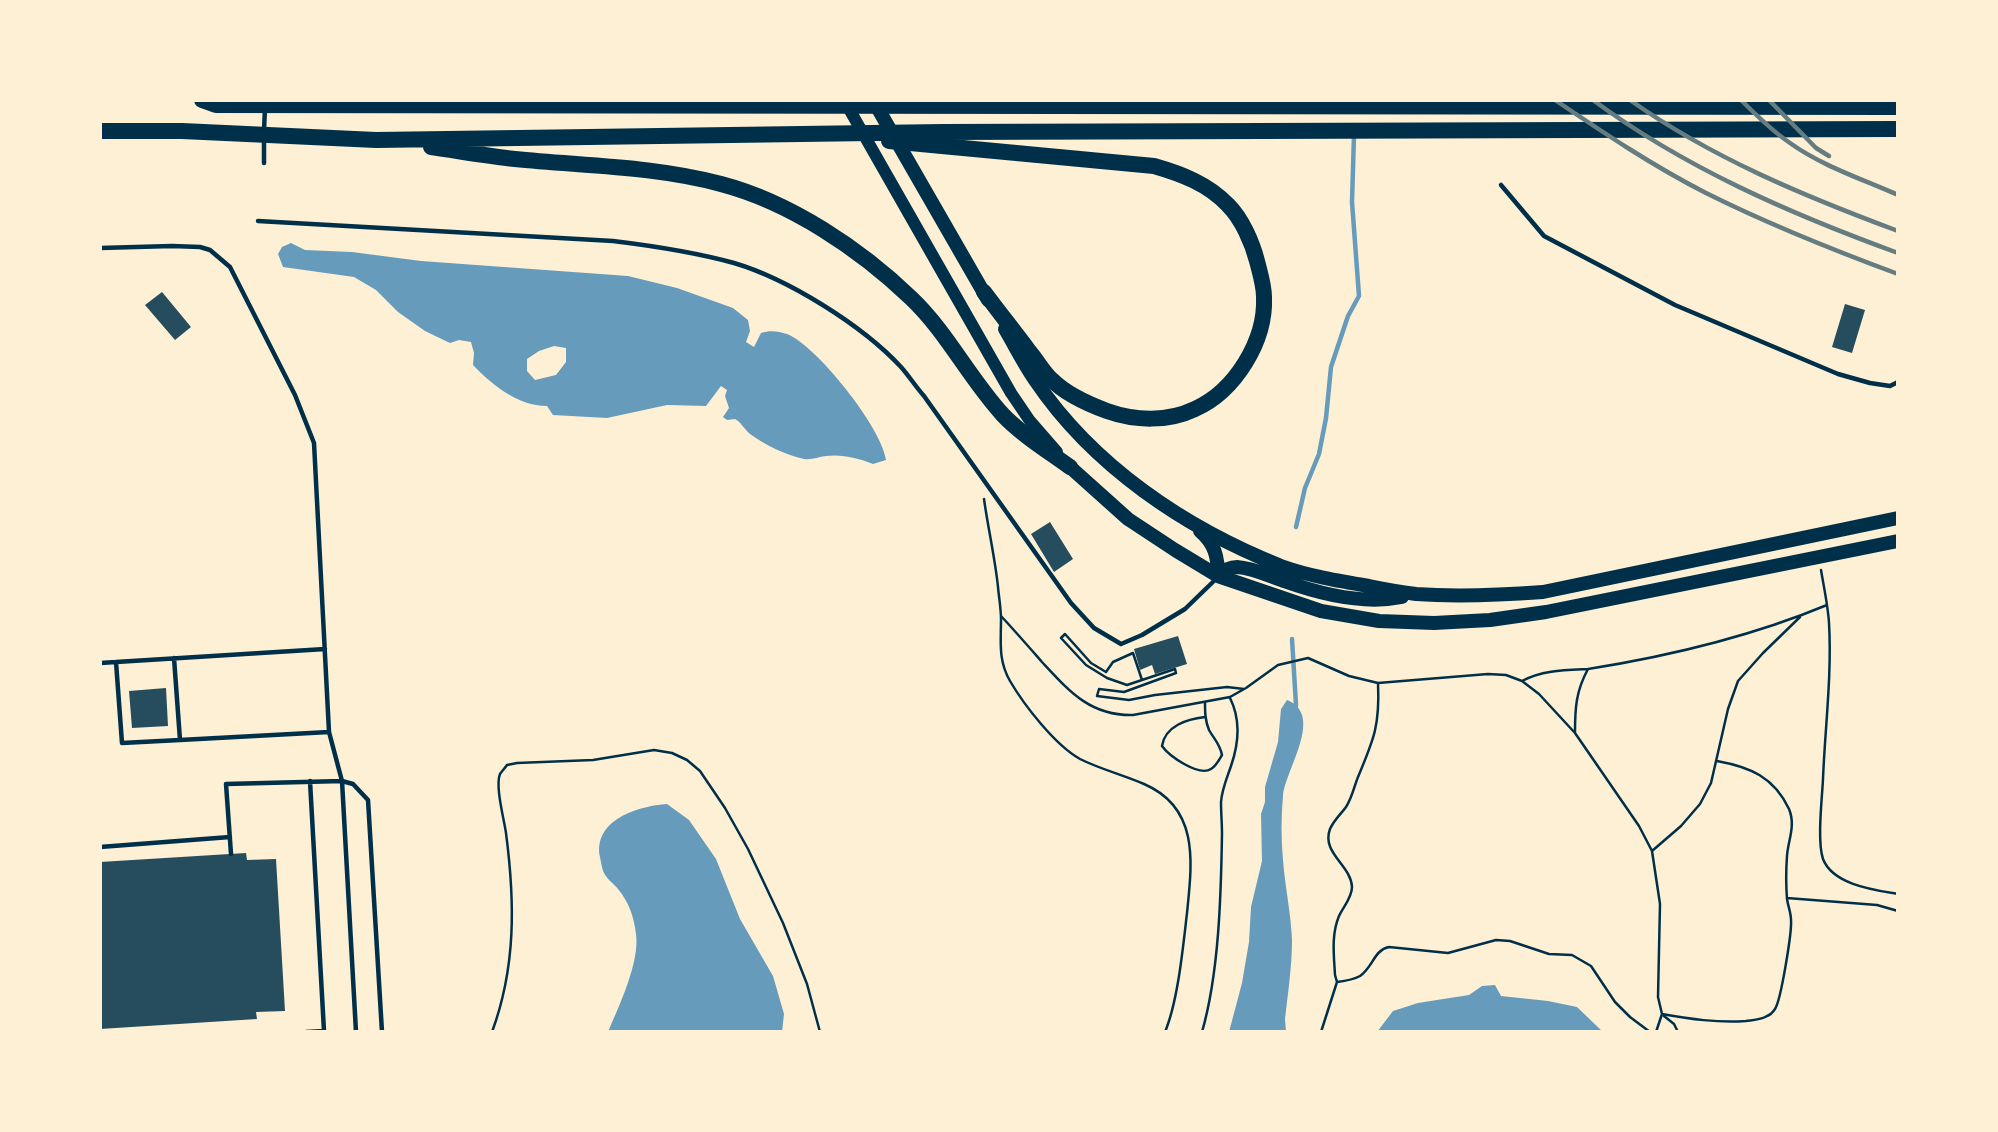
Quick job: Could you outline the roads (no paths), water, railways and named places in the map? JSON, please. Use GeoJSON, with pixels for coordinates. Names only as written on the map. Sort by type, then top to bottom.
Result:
{"type":"FeatureCollection","features":[{"type":"Feature","properties":{"kind":"highway"},"geometry":{"type":"LineString","coordinates":[[209,103],[321,106],[1898,107]]}},
{"type":"Feature","properties":{"kind":"highway"},"geometry":{"type":"LineString","coordinates":[[100,131],[376,140],[1189,130],[1898,130]]}},
{"type":"Feature","properties":{"kind":"highway"},"geometry":{"type":"LineString","coordinates":[[817,133],[1154,166],[1184,175],[1229,205],[1241,222],[1254,250],[1264,298],[1262,320],[1254,347],[1224,389],[1195,409],[1148,419],[1121,416],[1089,405],[1052,380],[984,292]]}},
{"type":"Feature","properties":{"kind":"highway"},"geometry":{"type":"LineString","coordinates":[[376,140],[514,159],[642,169],[681,175],[723,184],[792,212],[842,242],[911,298],[1004,416],[1070,467]]}},
{"type":"Feature","properties":{"kind":"main road"},"geometry":{"type":"LineString","coordinates":[[844,100],[1011,393],[1030,421],[1070,467],[1128,519],[1218,576],[1321,611],[1379,621],[1434,624],[1546,612],[1898,541]]}},
{"type":"Feature","properties":{"kind":"main road"},"geometry":{"type":"LineString","coordinates":[[873,100],[1034,380],[1093,448],[1146,494],[1204,534],[1213,545],[1218,562],[1218,576]]}},
{"type":"Feature","properties":{"kind":"main road"},"geometry":{"type":"LineString","coordinates":[[1188,522],[1282,566],[1328,580],[1414,594],[1488,596],[1543,592],[1898,518]]}},
{"type":"Feature","properties":{"kind":"main road"},"geometry":{"type":"LineString","coordinates":[[1218,576],[1235,567],[1307,589],[1342,596],[1390,599],[1414,594]]}},
{"type":"Feature","properties":{"kind":"lane"},"geometry":{"type":"LineString","coordinates":[[264,163],[265,100]]}},
{"type":"Feature","properties":{"kind":"lane"},"geometry":{"type":"LineString","coordinates":[[1501,185],[1544,236],[1675,305],[1838,374],[1890,386],[1898,383]]}},
{"type":"Feature","properties":{"kind":"lane"},"geometry":{"type":"LineString","coordinates":[[258,221],[613,241],[671,248],[736,264],[783,283],[831,310],[900,366],[1071,603],[1094,628],[1121,644],[1142,635],[1185,609],[1218,576]]}},
{"type":"Feature","properties":{"kind":"lane"},"geometry":{"type":"LineString","coordinates":[[100,248],[200,247],[210,250],[230,267],[295,395],[314,443],[329,732],[342,781],[356,1032]]}},
{"type":"Feature","properties":{"kind":"lane"},"geometry":{"type":"LineString","coordinates":[[100,663],[325,649]]}},
{"type":"Feature","properties":{"kind":"lane"},"geometry":{"type":"LineString","coordinates":[[174,658],[180,740]]}},
{"type":"Feature","properties":{"kind":"lane"},"geometry":{"type":"LineString","coordinates":[[116,662],[122,743],[329,732]]}},
{"type":"Feature","properties":{"kind":"lane"},"geometry":{"type":"LineString","coordinates":[[306,1032],[324,1031],[310,781]]}},
{"type":"Feature","properties":{"kind":"lane"},"geometry":{"type":"LineString","coordinates":[[231,854],[226,784],[342,781],[353,784],[369,800],[382,1032]]}},
{"type":"Feature","properties":{"kind":"lane"},"geometry":{"type":"LineString","coordinates":[[100,847],[230,837]]}},
{"type":"Feature","properties":{"kind":"water"},"geometry":{"type":"Polygon","coordinates":[[[291,243],[305,250],[628,276],[677,288],[733,308],[748,320],[750,331],[746,342],[754,347],[761,333],[777,332],[787,334],[815,354],[861,409],[882,446],[886,460],[873,464],[838,456],[804,459],[776,449],[750,434],[735,419],[727,420],[723,417],[729,408],[725,396],[727,390],[721,386],[706,406],[667,405],[607,418],[553,415],[547,406],[516,398],[489,380],[473,365],[471,342],[459,340],[450,343],[425,331],[398,312],[376,290],[354,277],[283,267],[278,254],[282,247],[291,243]],[[554,346],[539,351],[527,359],[527,371],[535,380],[556,375],[566,362],[566,348],[554,346]]]}},
{"type":"Feature","properties":{"kind":"water"},"geometry":{"type":"Polygon","coordinates":[[[1287,700],[1298,707],[1303,718],[1303,730],[1285,785],[1282,812],[1282,852],[1292,940],[1286,1032],[1229,1032],[1242,983],[1249,942],[1251,907],[1262,861],[1261,814],[1265,802],[1265,787],[1278,742],[1281,709],[1287,700]]]}},
{"type":"Feature","properties":{"kind":"water"},"geometry":{"type":"Polygon","coordinates":[[[667,804],[689,820],[716,859],[740,919],[773,976],[784,1014],[782,1032],[608,1032],[632,970],[636,934],[628,904],[603,871],[600,844],[603,833],[620,817],[643,808],[667,804]]]}},
{"type":"Feature","properties":{"kind":"water"},"geometry":{"type":"Polygon","coordinates":[[[1495,985],[1501,996],[1577,1007],[1603,1032],[1377,1032],[1393,1011],[1418,1003],[1469,995],[1482,986],[1495,985]]]}},
{"type":"Feature","properties":{"kind":"waterway"},"geometry":{"type":"LineString","coordinates":[[1296,527],[1305,488],[1319,454],[1331,367],[1348,316],[1359,296],[1352,202],[1354,135]]}},
{"type":"Feature","properties":{"kind":"waterway"},"geometry":{"type":"LineString","coordinates":[[1292,639],[1295,711]]}},
{"type":"Feature","properties":{"kind":"railway"},"geometry":{"type":"LineString","coordinates":[[1555,100],[1686,183],[1801,236],[1898,274]]}},
{"type":"Feature","properties":{"kind":"railway"},"geometry":{"type":"LineString","coordinates":[[1593,100],[1664,147],[1702,168],[1818,222],[1898,253]]}},
{"type":"Feature","properties":{"kind":"railway"},"geometry":{"type":"LineString","coordinates":[[1630,100],[1726,158],[1828,204],[1898,231]]}},
{"type":"Feature","properties":{"kind":"railway"},"geometry":{"type":"LineString","coordinates":[[1741,100],[1771,128],[1802,151],[1898,195]]}},
{"type":"Feature","properties":{"kind":"railway"},"geometry":{"type":"LineString","coordinates":[[1769,100],[1816,148],[1829,156]]}}]}
